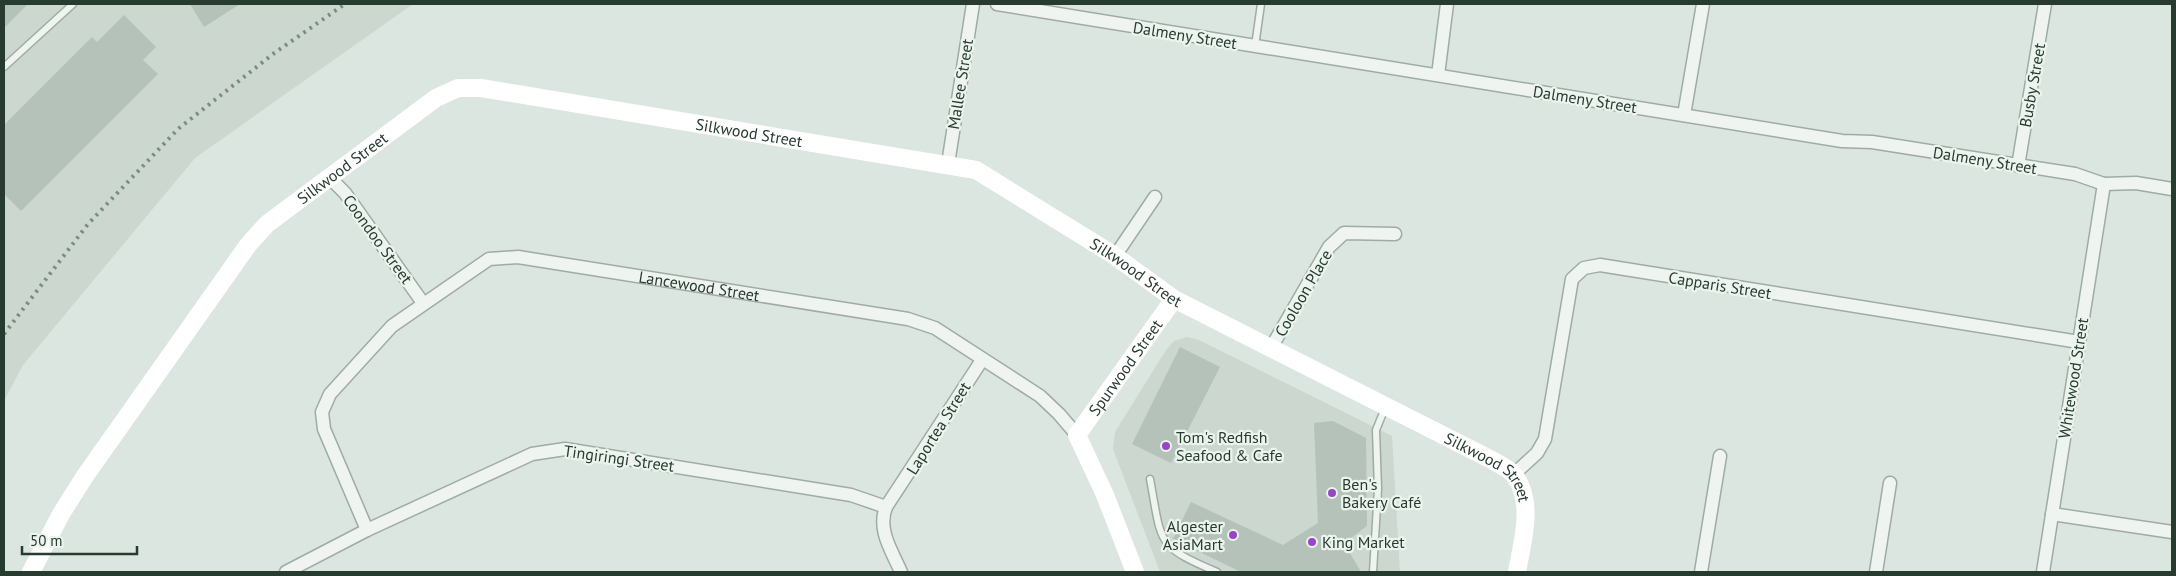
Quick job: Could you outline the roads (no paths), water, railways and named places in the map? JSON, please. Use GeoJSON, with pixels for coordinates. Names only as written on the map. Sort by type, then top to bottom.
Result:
{"type":"FeatureCollection","features":[{"type":"Feature","properties":{"kind":"street","name":"Mallee Street"},"geometry":{"type":"LineString","coordinates":[[948,164],[973,4]]}},
{"type":"Feature","properties":{"kind":"street","name":"Dalmeny Street"},"geometry":{"type":"LineString","coordinates":[[997,4],[1842,141],[1872,142],[2076,174],[2104,184],[2136,183],[2172,189]]}},
{"type":"Feature","properties":{"kind":"street"},"geometry":{"type":"LineString","coordinates":[[1438,75],[1447,4]]}},
{"type":"Feature","properties":{"kind":"street"},"geometry":{"type":"LineString","coordinates":[[1684,116],[1703,4]]}},
{"type":"Feature","properties":{"kind":"street","name":"Busby Street"},"geometry":{"type":"LineString","coordinates":[[2018,166],[2045,4]]}},
{"type":"Feature","properties":{"kind":"street","name":"Silkwood Street"},"geometry":{"type":"LineString","coordinates":[[31,572],[61,514],[84,476],[248,245],[268,224],[436,98],[458,88],[491,90],[976,170],[1115,256],[1174,300],[1492,460],[1514,474],[1524,496],[1525,522],[1517,572]]}},
{"type":"Feature","properties":{"kind":"street","name":"Coondoo Street"},"geometry":{"type":"LineString","coordinates":[[330,178],[345,193],[423,303]]}},
{"type":"Feature","properties":{"kind":"street","name":"Whitewood Street"},"geometry":{"type":"LineString","coordinates":[[2043,572],[2104,184]]}},
{"type":"Feature","properties":{"kind":"street"},"geometry":{"type":"LineString","coordinates":[[1115,256],[1155,197]]}},
{"type":"Feature","properties":{"kind":"street","name":"Cooloon Place"},"geometry":{"type":"LineString","coordinates":[[1271,348],[1329,247],[1344,233],[1395,234]]}},
{"type":"Feature","properties":{"kind":"street","name":"Lancewood Street"},"geometry":{"type":"LineString","coordinates":[[367,530],[324,429],[322,412],[330,394],[392,326],[423,303],[490,259],[518,257],[908,319],[935,328],[1040,396],[1060,414],[1077,435],[1105,495],[1134,572]]}},
{"type":"Feature","properties":{"kind":"street","name":"Capparis Street"},"geometry":{"type":"LineString","coordinates":[[1514,474],[1537,453],[1545,440],[1572,279],[1584,268],[1600,265],[2079,342]]}},
{"type":"Feature","properties":{"kind":"street","name":"Spurwood Street"},"geometry":{"type":"LineString","coordinates":[[1077,435],[1174,300]]}},
{"type":"Feature","properties":{"kind":"street","name":"Laportea Street"},"geometry":{"type":"LineString","coordinates":[[890,502],[982,360]]}},
{"type":"Feature","properties":{"kind":"street","name":"Tingiringi Street"},"geometry":{"type":"LineString","coordinates":[[286,572],[367,530],[532,454],[565,449],[890,502]]}},
{"type":"Feature","properties":{"kind":"street"},"geometry":{"type":"LineString","coordinates":[[1701,572],[1720,456]]}},
{"type":"Feature","properties":{"kind":"street"},"geometry":{"type":"LineString","coordinates":[[1876,572],[1890,483]]}},
{"type":"Feature","properties":{"kind":"street"},"geometry":{"type":"LineString","coordinates":[[890,502],[882,516],[884,536],[901,572]]}},
{"type":"Feature","properties":{"kind":"street"},"geometry":{"type":"LineString","coordinates":[[2052,514],[2172,532]]}},
{"type":"Feature","properties":{"kind":"lane"},"geometry":{"type":"LineString","coordinates":[[4,67],[73,4]]}},
{"type":"Feature","properties":{"kind":"lane"},"geometry":{"type":"LineString","coordinates":[[1255,46],[1261,4]]}},
{"type":"Feature","properties":{"kind":"lane"},"geometry":{"type":"LineString","coordinates":[[1373,572],[1378,489],[1376,430],[1386,406]]}},
{"type":"Feature","properties":{"kind":"lane"},"geometry":{"type":"LineString","coordinates":[[1150,479],[1162,536],[1167,546],[1181,557],[1217,572]]}},
{"type":"Feature","properties":{"kind":"railway"},"geometry":{"type":"LineString","coordinates":[[4,334],[88,224],[178,129],[273,54],[345,4]]}},
{"type":"Feature","properties":{"kind":"place","name":"Tom's Redfish Seafood & Cafe"},"geometry":{"type":"Point","coordinates":[1166,446]}},
{"type":"Feature","properties":{"kind":"place","name":"Ben's Bakery Café"},"geometry":{"type":"Point","coordinates":[1332,493]}},
{"type":"Feature","properties":{"kind":"place","name":"Algester AsiaMart"},"geometry":{"type":"Point","coordinates":[1233,535]}},
{"type":"Feature","properties":{"kind":"place","name":"King Market"},"geometry":{"type":"Point","coordinates":[1312,542]}}]}
